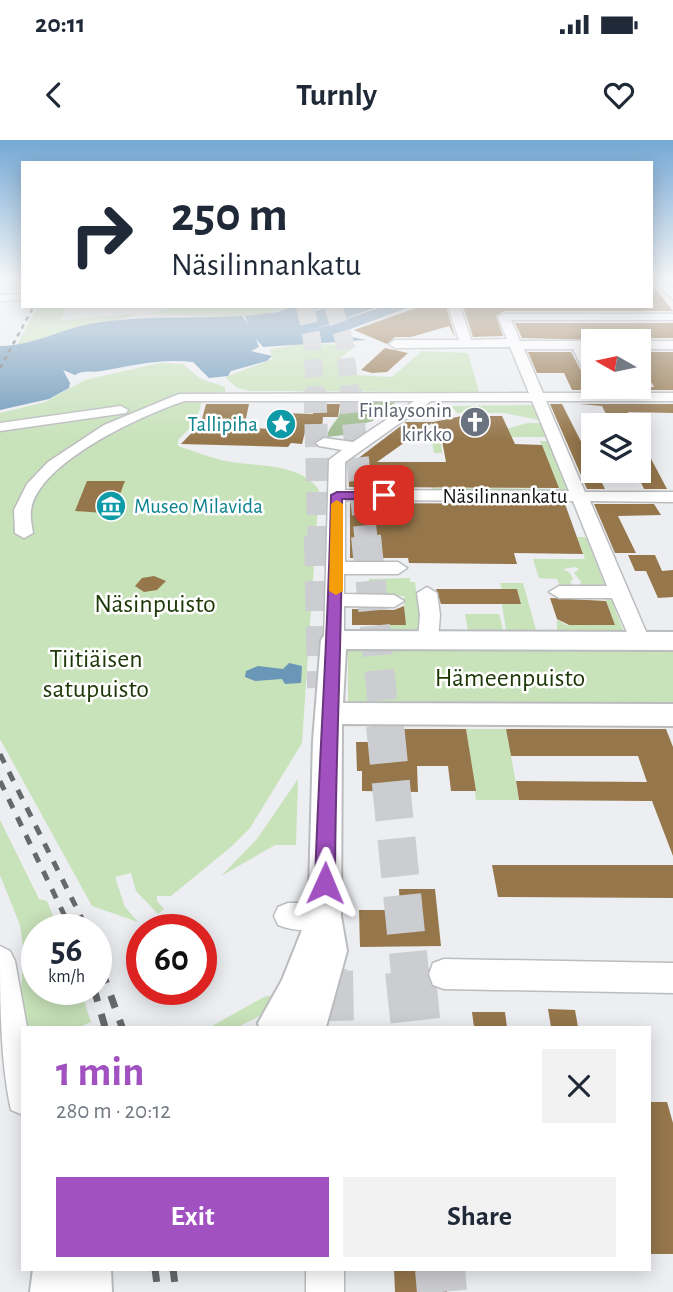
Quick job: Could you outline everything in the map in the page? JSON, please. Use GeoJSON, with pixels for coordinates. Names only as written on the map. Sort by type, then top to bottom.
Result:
{"type":"FeatureCollection","features":[{"type":"Feature","properties":{"kind":"main road"},"geometry":{"type":"LineString","coordinates":[[281,1026],[317,1000],[329,950],[324,916],[334,640],[673,641]]}},
{"type":"Feature","properties":{"kind":"main road"},"geometry":{"type":"LineString","coordinates":[[330,713],[673,715]]}},
{"type":"Feature","properties":{"kind":"main road"},"geometry":{"type":"LineString","coordinates":[[54,1292],[55,1271]]}},
{"type":"Feature","properties":{"kind":"main road"},"geometry":{"type":"LineString","coordinates":[[88,1271],[88,1292]]}},
{"type":"Feature","properties":{"kind":"street"},"geometry":{"type":"LineString","coordinates":[[462,333],[466,344]]}},
{"type":"Feature","properties":{"kind":"street"},"geometry":{"type":"LineString","coordinates":[[511,333],[640,641]]}},
{"type":"Feature","properties":{"kind":"street"},"geometry":{"type":"LineString","coordinates":[[395,344],[559,342],[581,345]]}},
{"type":"Feature","properties":{"kind":"street"},"geometry":{"type":"LineString","coordinates":[[577,345],[581,352]]}},
{"type":"Feature","properties":{"kind":"street"},"geometry":{"type":"LineString","coordinates":[[651,345],[673,345]]}},
{"type":"Feature","properties":{"kind":"street"},"geometry":{"type":"LineString","coordinates":[[24,533],[13,515],[14,498],[29,475],[78,438],[145,409],[184,397],[426,399],[538,397],[581,392]]}},
{"type":"Feature","properties":{"kind":"street"},"geometry":{"type":"LineString","coordinates":[[651,395],[673,397]]}},
{"type":"Feature","properties":{"kind":"street"},"geometry":{"type":"LineString","coordinates":[[444,397],[452,414]]}},
{"type":"Feature","properties":{"kind":"street"},"geometry":{"type":"LineString","coordinates":[[334,640],[341,559],[337,460],[426,399]]}},
{"type":"Feature","properties":{"kind":"street"},"geometry":{"type":"LineString","coordinates":[[0,427],[47,419],[145,409]]}},
{"type":"Feature","properties":{"kind":"street"},"geometry":{"type":"LineString","coordinates":[[24,411],[36,412],[47,419]]}},
{"type":"Feature","properties":{"kind":"street"},"geometry":{"type":"LineString","coordinates":[[324,443],[355,447]]}},
{"type":"Feature","properties":{"kind":"street","name":"Näsilinnankatu"},"geometry":{"type":"LineString","coordinates":[[337,495],[673,497]]}},
{"type":"Feature","properties":{"kind":"street"},"geometry":{"type":"LineString","coordinates":[[341,559],[398,568]]}},
{"type":"Feature","properties":{"kind":"street"},"geometry":{"type":"LineString","coordinates":[[559,592],[620,592]]}},
{"type":"Feature","properties":{"kind":"street"},"geometry":{"type":"LineString","coordinates":[[428,593],[428,640]]}},
{"type":"Feature","properties":{"kind":"street"},"geometry":{"type":"LineString","coordinates":[[336,600],[394,601]]}},
{"type":"Feature","properties":{"kind":"street"},"geometry":{"type":"LineString","coordinates":[[288,916],[324,916]]}},
{"type":"Feature","properties":{"kind":"street"},"geometry":{"type":"LineString","coordinates":[[0,961],[21,1086]]}},
{"type":"Feature","properties":{"kind":"street"},"geometry":{"type":"LineString","coordinates":[[444,974],[673,978]]}},
{"type":"Feature","properties":{"kind":"street"},"geometry":{"type":"LineString","coordinates":[[324,1292],[325,1271]]}},
{"type":"Feature","properties":{"kind":"green space"},"geometry":{"type":"Polygon","coordinates":[[[24,333],[66,333],[17,345],[24,333]]]}},
{"type":"Feature","properties":{"kind":"green space"},"geometry":{"type":"Polygon","coordinates":[[[302,344],[357,345],[340,358],[357,375],[392,377],[422,351],[468,353],[479,392],[251,391],[237,388],[225,377],[273,359],[270,349],[302,344]]]}},
{"type":"Feature","properties":{"kind":"green space","name":"Näsinpuisto"},"geometry":{"type":"Polygon","coordinates":[[[159,363],[183,364],[201,379],[225,387],[225,392],[204,394],[196,422],[178,440],[178,446],[220,460],[289,470],[301,474],[319,490],[302,743],[250,828],[171,896],[157,896],[157,901],[164,909],[158,914],[136,891],[131,873],[115,877],[125,907],[131,914],[126,914],[126,918],[92,906],[0,739],[0,413],[45,402],[85,380],[159,363]]]}},
{"type":"Feature","properties":{"kind":"green space"},"geometry":{"type":"Polygon","coordinates":[[[351,400],[395,403],[376,414],[373,421],[352,427],[351,434],[327,437],[341,408],[349,409],[351,400]]]}},
{"type":"Feature","properties":{"kind":"green space"},"geometry":{"type":"Polygon","coordinates":[[[534,405],[539,420],[504,413],[457,413],[451,406],[534,405]]]}},
{"type":"Feature","properties":{"kind":"green space"},"geometry":{"type":"Polygon","coordinates":[[[527,423],[541,423],[547,437],[499,437],[476,472],[481,492],[432,492],[428,470],[435,488],[469,487],[454,442],[441,442],[442,453],[434,453],[431,436],[506,429],[527,423]]]}},
{"type":"Feature","properties":{"kind":"green space"},"geometry":{"type":"Polygon","coordinates":[[[540,441],[548,441],[568,492],[491,491],[490,481],[492,488],[559,489],[540,441]]]}},
{"type":"Feature","properties":{"kind":"green space"},"geometry":{"type":"Polygon","coordinates":[[[577,537],[586,537],[606,588],[579,588],[581,582],[574,573],[579,569],[575,567],[563,569],[570,573],[573,579],[570,582],[575,588],[561,588],[557,579],[539,578],[533,559],[585,559],[577,537]]]}},
{"type":"Feature","properties":{"kind":"green space"},"geometry":{"type":"Polygon","coordinates":[[[410,578],[410,582],[415,582],[421,630],[383,630],[383,625],[405,625],[404,596],[370,596],[369,579],[410,578]]]}},
{"type":"Feature","properties":{"kind":"green space"},"geometry":{"type":"Polygon","coordinates":[[[500,583],[523,583],[536,630],[506,630],[502,604],[521,604],[517,589],[502,589],[500,583]]]}},
{"type":"Feature","properties":{"kind":"green space"},"geometry":{"type":"Polygon","coordinates":[[[610,596],[623,630],[557,630],[557,619],[566,625],[615,625],[605,598],[610,596]]]}},
{"type":"Feature","properties":{"kind":"green space"},"geometry":{"type":"Polygon","coordinates":[[[465,614],[499,614],[503,630],[468,630],[465,614]]]}},
{"type":"Feature","properties":{"kind":"green space","name":"Hämeenpuisto"},"geometry":{"type":"Polygon","coordinates":[[[348,646],[673,647],[673,707],[348,706],[348,646]]]}},
{"type":"Feature","properties":{"kind":"green space"},"geometry":{"type":"Polygon","coordinates":[[[466,729],[506,729],[519,800],[476,800],[466,729]]]}},
{"type":"Feature","properties":{"kind":"green space"},"geometry":{"type":"Polygon","coordinates":[[[298,779],[296,845],[275,845],[221,876],[257,839],[298,779]]]}},
{"type":"Feature","properties":{"kind":"green space"},"geometry":{"type":"Polygon","coordinates":[[[0,820],[39,899],[47,901],[52,914],[21,914],[21,932],[0,875],[0,820]]]}},
{"type":"Feature","properties":{"kind":"green space"},"geometry":{"type":"Polygon","coordinates":[[[21,991],[21,1005],[85,1005],[91,1022],[82,1026],[24,1026],[20,1004],[21,991]]]}},
{"type":"Feature","properties":{"kind":"green space"},"geometry":{"type":"Polygon","coordinates":[[[278,994],[271,1010],[240,1026],[212,1026],[264,997],[278,994]]]}},
{"type":"Feature","properties":{"kind":"water"},"geometry":{"type":"Polygon","coordinates":[[[58,333],[340,333],[337,334],[366,340],[263,347],[256,339],[259,347],[251,351],[272,356],[267,361],[231,371],[228,376],[209,378],[193,362],[181,361],[146,363],[75,375],[63,370],[70,383],[69,388],[49,399],[0,410],[0,346],[25,343],[58,333]]]}},
{"type":"Feature","properties":{"kind":"water"},"geometry":{"type":"Polygon","coordinates":[[[289,663],[302,666],[301,683],[285,684],[282,679],[255,681],[245,677],[246,671],[258,666],[283,669],[289,663]]]}},
{"type":"Feature","properties":{"kind":"building"},"geometry":{"type":"Polygon","coordinates":[[[361,333],[426,333],[411,337],[395,337],[387,344],[361,333]]]}},
{"type":"Feature","properties":{"kind":"building"},"geometry":{"type":"Polygon","coordinates":[[[472,333],[502,333],[503,336],[473,337],[472,333]]]}},
{"type":"Feature","properties":{"kind":"building"},"geometry":{"type":"Polygon","coordinates":[[[520,333],[581,333],[581,340],[522,338],[520,333]]]}},
{"type":"Feature","properties":{"kind":"building"},"geometry":{"type":"Polygon","coordinates":[[[651,333],[673,333],[673,338],[651,338],[651,333]]]}},
{"type":"Feature","properties":{"kind":"building"},"geometry":{"type":"Polygon","coordinates":[[[385,348],[408,353],[387,372],[372,373],[361,370],[385,348]]]}},
{"type":"Feature","properties":{"kind":"building"},"geometry":{"type":"Polygon","coordinates":[[[528,352],[571,352],[581,370],[581,390],[572,390],[564,373],[537,373],[528,352]]]}},
{"type":"Feature","properties":{"kind":"building"},"geometry":{"type":"Polygon","coordinates":[[[651,352],[673,352],[673,390],[651,390],[651,387],[654,387],[651,382],[651,352]]]}},
{"type":"Feature","properties":{"kind":"building"},"geometry":{"type":"Polygon","coordinates":[[[206,404],[249,404],[244,428],[277,429],[280,413],[313,414],[314,404],[340,404],[338,417],[323,417],[322,428],[306,428],[302,444],[291,443],[288,447],[181,444],[201,423],[206,404]]]}},
{"type":"Feature","properties":{"kind":"building"},"geometry":{"type":"Polygon","coordinates":[[[550,404],[562,404],[581,442],[581,475],[550,404]]]}},
{"type":"Feature","properties":{"kind":"building"},"geometry":{"type":"Polygon","coordinates":[[[579,404],[673,404],[673,413],[606,413],[602,406],[579,404]]]}},
{"type":"Feature","properties":{"kind":"building"},"geometry":{"type":"Polygon","coordinates":[[[462,416],[502,416],[515,444],[542,445],[559,488],[349,487],[348,466],[406,422],[433,422],[462,416]],[[432,423],[377,462],[446,462],[441,435],[436,435],[432,423]]]}},
{"type":"Feature","properties":{"kind":"building"},"geometry":{"type":"Polygon","coordinates":[[[651,459],[667,489],[644,489],[641,483],[651,483],[651,459]]]}},
{"type":"Feature","properties":{"kind":"building"},"geometry":{"type":"Polygon","coordinates":[[[87,481],[125,481],[114,510],[106,510],[105,513],[75,511],[87,481]]]}},
{"type":"Feature","properties":{"kind":"building"},"geometry":{"type":"Polygon","coordinates":[[[584,483],[602,483],[605,489],[587,489],[584,483]]]}},
{"type":"Feature","properties":{"kind":"building"},"geometry":{"type":"Polygon","coordinates":[[[350,503],[565,504],[583,554],[514,553],[517,564],[409,563],[408,558],[350,558],[350,503]]]}},
{"type":"Feature","properties":{"kind":"building"},"geometry":{"type":"Polygon","coordinates":[[[594,504],[654,504],[661,515],[618,516],[636,553],[615,553],[594,504]]]}},
{"type":"Feature","properties":{"kind":"building"},"geometry":{"type":"Polygon","coordinates":[[[628,555],[655,555],[662,571],[673,570],[673,597],[658,598],[646,571],[635,571],[628,555]]]}},
{"type":"Feature","properties":{"kind":"building"},"geometry":{"type":"Polygon","coordinates":[[[154,576],[166,581],[157,590],[144,592],[135,586],[142,578],[154,576]]]}},
{"type":"Feature","properties":{"kind":"building"},"geometry":{"type":"Polygon","coordinates":[[[436,589],[517,589],[521,604],[441,604],[436,589]]]}},
{"type":"Feature","properties":{"kind":"building"},"geometry":{"type":"Polygon","coordinates":[[[550,598],[606,601],[615,625],[569,625],[557,619],[550,598]]]}},
{"type":"Feature","properties":{"kind":"building"},"geometry":{"type":"Polygon","coordinates":[[[404,606],[406,625],[352,625],[352,609],[394,610],[404,606]]]}},
{"type":"Feature","properties":{"kind":"building"},"geometry":{"type":"Polygon","coordinates":[[[390,729],[466,729],[476,791],[451,791],[448,766],[417,766],[418,792],[362,791],[362,771],[357,771],[356,742],[391,742],[390,729]]]}},
{"type":"Feature","properties":{"kind":"building"},"geometry":{"type":"Polygon","coordinates":[[[506,729],[666,729],[673,747],[673,856],[652,801],[519,800],[516,781],[647,782],[638,756],[511,756],[506,729]]]}},
{"type":"Feature","properties":{"kind":"building"},"geometry":{"type":"Polygon","coordinates":[[[492,865],[673,865],[673,898],[498,897],[492,865]]]}},
{"type":"Feature","properties":{"kind":"building"},"geometry":{"type":"Polygon","coordinates":[[[399,889],[435,889],[441,946],[360,947],[359,910],[400,910],[399,889]]]}},
{"type":"Feature","properties":{"kind":"building"},"geometry":{"type":"Polygon","coordinates":[[[548,1009],[575,1010],[578,1026],[551,1026],[548,1009]]]}},
{"type":"Feature","properties":{"kind":"building"},"geometry":{"type":"Polygon","coordinates":[[[472,1012],[505,1012],[507,1026],[474,1026],[472,1012]]]}},
{"type":"Feature","properties":{"kind":"building"},"geometry":{"type":"Polygon","coordinates":[[[651,1102],[667,1102],[673,1123],[673,1254],[651,1254],[651,1102]]]}},
{"type":"Feature","properties":{"kind":"building"},"geometry":{"type":"Polygon","coordinates":[[[394,1271],[446,1271],[447,1292],[395,1292],[394,1271]]]}},
{"type":"Feature","properties":{"kind":"tunnel"},"geometry":{"type":"LineString","coordinates":[[311,333],[315,392]]}},
{"type":"Feature","properties":{"kind":"tunnel"},"geometry":{"type":"LineString","coordinates":[[342,333],[350,392]]}},
{"type":"Feature","properties":{"kind":"tunnel"},"geometry":{"type":"LineString","coordinates":[[315,390],[319,538]]}},
{"type":"Feature","properties":{"kind":"tunnel"},"geometry":{"type":"LineString","coordinates":[[350,390],[366,538]]}},
{"type":"Feature","properties":{"kind":"tunnel"},"geometry":{"type":"LineString","coordinates":[[319,536],[322,688]]}},
{"type":"Feature","properties":{"kind":"tunnel"},"geometry":{"type":"LineString","coordinates":[[366,536],[385,727]]}},
{"type":"Feature","properties":{"kind":"tunnel"},"geometry":{"type":"LineString","coordinates":[[385,725],[410,973]]}},
{"type":"Feature","properties":{"kind":"tunnel"},"geometry":{"type":"LineString","coordinates":[[328,971],[329,1026]]}},
{"type":"Feature","properties":{"kind":"tunnel"},"geometry":{"type":"LineString","coordinates":[[410,971],[416,1026]]}},
{"type":"Feature","properties":{"kind":"tunnel"},"geometry":{"type":"LineString","coordinates":[[440,1271],[442,1292]]}},
{"type":"Feature","properties":{"kind":"railway"},"geometry":{"type":"LineString","coordinates":[[0,368],[19,333]]}},
{"type":"Feature","properties":{"kind":"railway"},"geometry":{"type":"LineString","coordinates":[[0,754],[80,914]]}},
{"type":"Feature","properties":{"kind":"railway"},"geometry":{"type":"LineString","coordinates":[[0,781],[64,914]]}},
{"type":"Feature","properties":{"kind":"railway"},"geometry":{"type":"LineString","coordinates":[[112,999],[122,1026]]}},
{"type":"Feature","properties":{"kind":"railway"},"geometry":{"type":"LineString","coordinates":[[99,1005],[105,1026]]}},
{"type":"Feature","properties":{"kind":"railway"},"geometry":{"type":"LineString","coordinates":[[155,1271],[158,1292]]}},
{"type":"Feature","properties":{"kind":"railway"},"geometry":{"type":"LineString","coordinates":[[173,1271],[176,1292]]}},
{"type":"Feature","properties":{"kind":"slow traffic"},"geometry":{"type":"LineString","coordinates":[[336,591],[337,504]]}},
{"type":"Feature","properties":{"kind":"place","name":"Finlaysonin kirkko"},"geometry":{"type":"Point","coordinates":[475,422]}},
{"type":"Feature","properties":{"kind":"place","name":"Tallipiha"},"geometry":{"type":"Point","coordinates":[281,424]}},
{"type":"Feature","properties":{"kind":"place","name":"Museo Milavida"},"geometry":{"type":"Point","coordinates":[111,506]}},
{"type":"Feature","properties":{"kind":"route"},"geometry":{"type":"LineString","coordinates":[[325,883],[327,741],[336,624],[337,495],[384,495]]}},
{"type":"Feature","properties":{"kind":"park label","name":"Tiitiäisen satupuisto"},"geometry":{"type":"Point","coordinates":[96,673]}}]}
